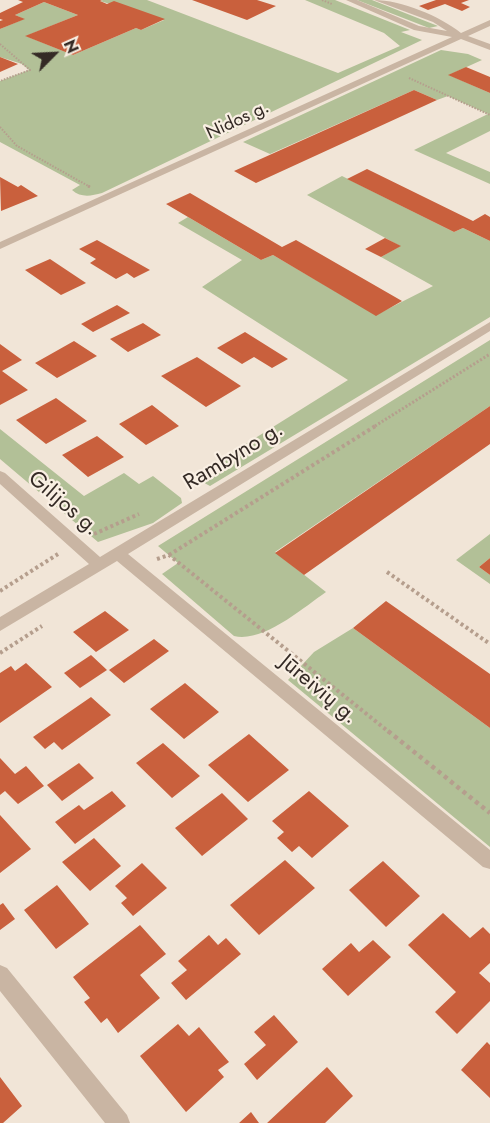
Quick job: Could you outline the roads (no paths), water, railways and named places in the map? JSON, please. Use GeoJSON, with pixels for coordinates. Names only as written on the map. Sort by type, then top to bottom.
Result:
{"type":"FeatureCollection","features":[{"type":"Feature","properties":{"kind":"street"},"geometry":{"type":"LineString","coordinates":[[350,0],[417,28],[460,36],[490,47]]}},
{"type":"Feature","properties":{"kind":"street"},"geometry":{"type":"LineString","coordinates":[[378,0],[436,20],[460,36]]}},
{"type":"Feature","properties":{"kind":"street","name":"Nidos g."},"geometry":{"type":"LineString","coordinates":[[0,246],[490,23]]}},
{"type":"Feature","properties":{"kind":"street","name":"Rambyno g."},"geometry":{"type":"LineString","coordinates":[[0,625],[490,326]]}},
{"type":"Feature","properties":{"kind":"street","name":"Gilijos g."},"geometry":{"type":"LineString","coordinates":[[0,476],[99,564]]}},
{"type":"Feature","properties":{"kind":"street","name":"Jūreivių g."},"geometry":{"type":"LineString","coordinates":[[117,553],[490,861]]}},
{"type":"Feature","properties":{"kind":"street"},"geometry":{"type":"LineString","coordinates":[[0,975],[118,1123]]}}]}
